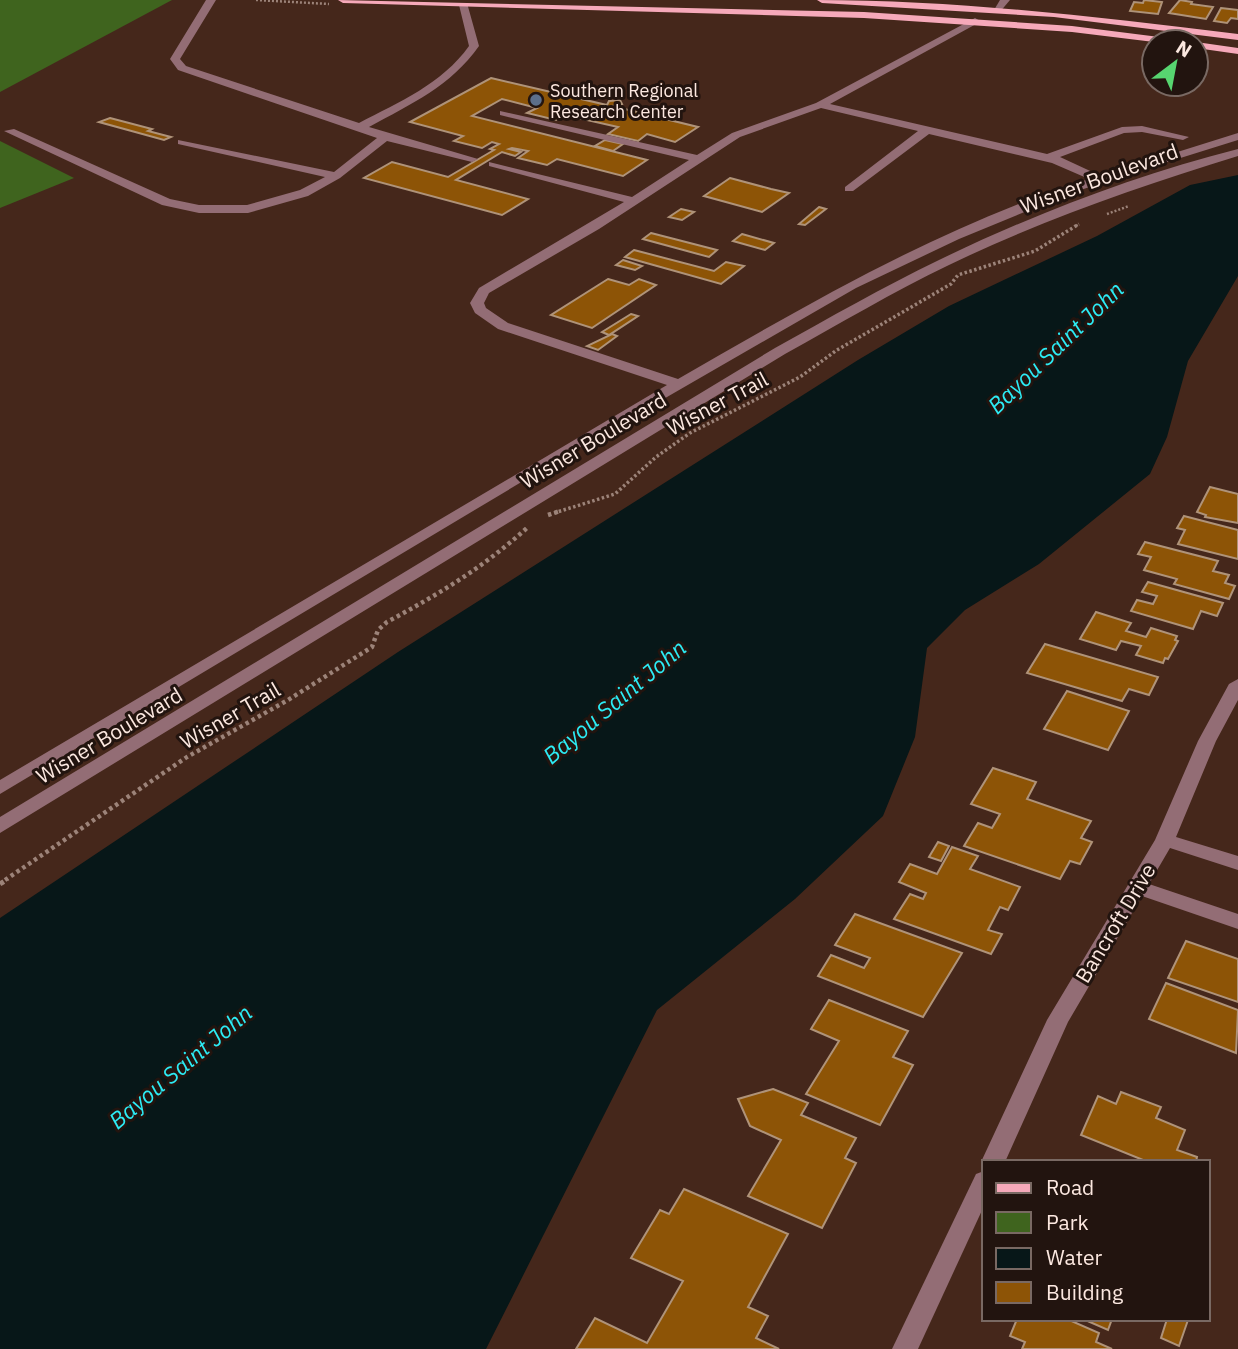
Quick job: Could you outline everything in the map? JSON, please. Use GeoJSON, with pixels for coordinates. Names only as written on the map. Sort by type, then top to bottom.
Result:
{"type":"FeatureCollection","features":[{"type":"Feature","properties":{"kind":"main road"},"geometry":{"type":"LineString","coordinates":[[343,0],[690,5],[975,21],[1140,38]]}},
{"type":"Feature","properties":{"kind":"main road"},"geometry":{"type":"LineString","coordinates":[[822,0],[999,10],[1098,19],[1238,37]]}},
{"type":"Feature","properties":{"kind":"main road"},"geometry":{"type":"LineString","coordinates":[[975,21],[976,8]]}},
{"type":"Feature","properties":{"kind":"main road"},"geometry":{"type":"LineString","coordinates":[[1092,32],[1098,19]]}},
{"type":"Feature","properties":{"kind":"main road"},"geometry":{"type":"LineString","coordinates":[[1210,47],[1238,51]]}},
{"type":"Feature","properties":{"kind":"street"},"geometry":{"type":"LineString","coordinates":[[211,0],[175,59],[182,68],[385,137],[472,159]]}},
{"type":"Feature","properties":{"kind":"street"},"geometry":{"type":"LineString","coordinates":[[999,10],[1005,0]]}},
{"type":"Feature","properties":{"kind":"street"},"geometry":{"type":"LineString","coordinates":[[360,127],[413,98],[465,62],[474,47],[465,2]]}},
{"type":"Feature","properties":{"kind":"street"},"geometry":{"type":"LineString","coordinates":[[678,384],[503,326],[480,310],[477,303],[484,291],[634,201],[698,159],[757,126],[820,105],[975,21]]}},
{"type":"Feature","properties":{"kind":"street"},"geometry":{"type":"LineString","coordinates":[[820,105],[1048,158],[1121,190]]}},
{"type":"Feature","properties":{"kind":"street"},"geometry":{"type":"LineString","coordinates":[[504,113],[698,159]]}},
{"type":"Feature","properties":{"kind":"street"},"geometry":{"type":"LineString","coordinates":[[913,126],[928,114]]}},
{"type":"Feature","properties":{"kind":"street"},"geometry":{"type":"LineString","coordinates":[[1048,158],[1122,130],[1142,129],[1183,136]]}},
{"type":"Feature","properties":{"kind":"street"},"geometry":{"type":"LineString","coordinates":[[849,189],[927,130]]}},
{"type":"Feature","properties":{"kind":"street"},"geometry":{"type":"LineString","coordinates":[[10,131],[166,202],[199,209],[248,209],[304,193],[336,176],[385,137]]}},
{"type":"Feature","properties":{"kind":"street","name":"Wisner Boulevard"},"geometry":{"type":"LineString","coordinates":[[0,788],[678,384],[851,285],[955,236],[1099,179],[1238,136]]}},
{"type":"Feature","properties":{"kind":"street"},"geometry":{"type":"LineString","coordinates":[[182,142],[336,176]]}},
{"type":"Feature","properties":{"kind":"street"},"geometry":{"type":"LineString","coordinates":[[1208,145],[1232,153]]}},
{"type":"Feature","properties":{"kind":"street","name":"Wisner Boulevard"},"geometry":{"type":"LineString","coordinates":[[0,826],[780,351],[889,289],[967,251],[1121,190],[1232,153]]}},
{"type":"Feature","properties":{"kind":"street"},"geometry":{"type":"LineString","coordinates":[[493,164],[634,201]]}},
{"type":"Feature","properties":{"kind":"street","name":"Bancroft Drive"},"geometry":{"type":"LineString","coordinates":[[994,1160],[1058,1020],[1165,840],[1206,741],[1238,684]]}},
{"type":"Feature","properties":{"kind":"street"},"geometry":{"type":"LineString","coordinates":[[1165,840],[1238,863]]}},
{"type":"Feature","properties":{"kind":"street"},"geometry":{"type":"LineString","coordinates":[[1137,887],[1238,922]]}},
{"type":"Feature","properties":{"kind":"street"},"geometry":{"type":"LineString","coordinates":[[905,1349],[982,1185]]}},
{"type":"Feature","properties":{"kind":"path"},"geometry":{"type":"LineString","coordinates":[[1098,216],[1133,205]]}},
{"type":"Feature","properties":{"kind":"path","name":"Wisner Trail"},"geometry":{"type":"LineString","coordinates":[[540,519],[557,510],[615,495],[626,487],[641,469],[690,433],[800,377],[846,344],[951,284],[958,275],[1035,251],[1089,220]]}},
{"type":"Feature","properties":{"kind":"path","name":"Wisner Trail"},"geometry":{"type":"LineString","coordinates":[[0,884],[187,757],[288,701],[372,648],[378,630],[387,622],[454,586],[495,557],[531,524]]}},
{"type":"Feature","properties":{"kind":"green space"},"geometry":{"type":"Polygon","coordinates":[[[0,0],[172,0],[0,92],[0,0]]]}},
{"type":"Feature","properties":{"kind":"green space"},"geometry":{"type":"Polygon","coordinates":[[[0,141],[74,178],[0,208],[0,141]]]}},
{"type":"Feature","properties":{"kind":"water","name":"Bayou Saint John"},"geometry":{"type":"Polygon","coordinates":[[[1238,175],[1238,276],[1188,361],[1167,437],[1150,474],[1039,564],[965,610],[927,648],[915,737],[883,816],[795,899],[657,1010],[486,1349],[0,1349],[0,918],[398,652],[858,360],[949,306],[1097,236],[1190,185],[1238,175]]]}},
{"type":"Feature","properties":{"kind":"building"},"geometry":{"type":"Polygon","coordinates":[[[1144,0],[1162,2],[1158,14],[1130,11],[1134,2],[1143,3],[1144,0]]]}},
{"type":"Feature","properties":{"kind":"building"},"geometry":{"type":"Polygon","coordinates":[[[1180,0],[1213,7],[1206,19],[1169,13],[1180,0]]]}},
{"type":"Feature","properties":{"kind":"building"},"geometry":{"type":"Polygon","coordinates":[[[1221,8],[1238,10],[1238,19],[1231,18],[1227,23],[1214,21],[1221,8]]]}},
{"type":"Feature","properties":{"kind":"building"},"geometry":{"type":"Polygon","coordinates":[[[491,78],[607,105],[609,101],[620,100],[622,104],[612,106],[698,127],[675,142],[647,134],[638,141],[608,134],[618,127],[565,115],[556,120],[527,113],[537,108],[502,99],[472,116],[647,160],[623,176],[557,159],[547,165],[518,158],[528,151],[509,149],[521,152],[515,156],[502,152],[456,180],[528,199],[502,215],[364,178],[392,162],[448,177],[494,150],[490,149],[499,144],[492,142],[482,148],[454,141],[463,136],[410,122],[491,78]]]}},
{"type":"Feature","properties":{"kind":"building"},"geometry":{"type":"Polygon","coordinates":[[[110,118],[171,137],[164,140],[99,122],[110,118]]]}},
{"type":"Feature","properties":{"kind":"building"},"geometry":{"type":"Polygon","coordinates":[[[605,140],[623,144],[613,151],[595,146],[605,140]]]}},
{"type":"Feature","properties":{"kind":"building"},"geometry":{"type":"Polygon","coordinates":[[[730,178],[789,193],[762,212],[704,196],[730,178]]]}},
{"type":"Feature","properties":{"kind":"building"},"geometry":{"type":"Polygon","coordinates":[[[819,207],[826,209],[805,225],[799,224],[819,207]]]}},
{"type":"Feature","properties":{"kind":"building"},"geometry":{"type":"Polygon","coordinates":[[[681,209],[694,212],[682,220],[669,217],[681,209]]]}},
{"type":"Feature","properties":{"kind":"building"},"geometry":{"type":"Polygon","coordinates":[[[651,233],[717,250],[709,257],[643,239],[651,233]]]}},
{"type":"Feature","properties":{"kind":"building"},"geometry":{"type":"Polygon","coordinates":[[[742,234],[774,243],[765,250],[733,241],[742,234]]]}},
{"type":"Feature","properties":{"kind":"building"},"geometry":{"type":"Polygon","coordinates":[[[634,250],[714,271],[726,262],[744,266],[721,284],[625,257],[634,250]]]}},
{"type":"Feature","properties":{"kind":"building"},"geometry":{"type":"Polygon","coordinates":[[[623,260],[642,266],[635,270],[616,265],[623,260]]]}},
{"type":"Feature","properties":{"kind":"building"},"geometry":{"type":"Polygon","coordinates":[[[608,279],[629,285],[639,279],[656,285],[592,328],[551,315],[608,279]]]}},
{"type":"Feature","properties":{"kind":"building"},"geometry":{"type":"Polygon","coordinates":[[[631,314],[638,316],[609,335],[602,332],[631,314]]]}},
{"type":"Feature","properties":{"kind":"building"},"geometry":{"type":"Polygon","coordinates":[[[612,334],[617,336],[598,350],[587,346],[612,334]]]}},
{"type":"Feature","properties":{"kind":"building"},"geometry":{"type":"Polygon","coordinates":[[[1210,487],[1238,494],[1238,523],[1205,517],[1206,515],[1197,512],[1210,487]]]}},
{"type":"Feature","properties":{"kind":"building"},"geometry":{"type":"Polygon","coordinates":[[[1184,516],[1238,530],[1238,559],[1178,544],[1185,530],[1177,528],[1184,516]]]}},
{"type":"Feature","properties":{"kind":"building"},"geometry":{"type":"Polygon","coordinates":[[[1145,542],[1218,561],[1213,571],[1229,575],[1225,583],[1235,586],[1229,599],[1174,584],[1177,579],[1144,570],[1151,557],[1138,554],[1145,542]]]}},
{"type":"Feature","properties":{"kind":"building"},"geometry":{"type":"Polygon","coordinates":[[[1148,582],[1223,603],[1217,616],[1201,611],[1193,629],[1131,611],[1137,600],[1153,604],[1157,596],[1142,592],[1148,582]]]}},
{"type":"Feature","properties":{"kind":"building"},"geometry":{"type":"Polygon","coordinates":[[[1096,612],[1131,623],[1126,631],[1146,637],[1151,628],[1177,636],[1175,640],[1178,641],[1163,663],[1136,655],[1141,646],[1121,641],[1116,650],[1080,639],[1096,612]]]}},
{"type":"Feature","properties":{"kind":"building"},"geometry":{"type":"Polygon","coordinates":[[[1045,644],[1158,677],[1149,695],[1129,689],[1122,701],[1027,673],[1045,644]]]}},
{"type":"Feature","properties":{"kind":"building"},"geometry":{"type":"Polygon","coordinates":[[[1067,691],[1129,711],[1108,750],[1044,729],[1067,691]]]}},
{"type":"Feature","properties":{"kind":"building"},"geometry":{"type":"Polygon","coordinates":[[[993,768],[1036,782],[1027,799],[1091,821],[1081,838],[1092,842],[1080,864],[1070,861],[1060,879],[964,846],[978,823],[992,828],[1000,814],[971,804],[993,768]]]}},
{"type":"Feature","properties":{"kind":"building"},"geometry":{"type":"Polygon","coordinates":[[[938,842],[949,846],[941,861],[929,857],[938,842]]]}},
{"type":"Feature","properties":{"kind":"building"},"geometry":{"type":"Polygon","coordinates":[[[952,847],[978,856],[970,869],[1020,887],[1008,910],[1000,907],[988,930],[1002,934],[991,954],[894,919],[910,894],[923,899],[926,893],[899,882],[910,864],[937,874],[952,847]]]}},
{"type":"Feature","properties":{"kind":"building"},"geometry":{"type":"Polygon","coordinates":[[[855,914],[962,953],[923,1017],[818,976],[831,955],[864,968],[870,958],[835,945],[855,914]]]}},
{"type":"Feature","properties":{"kind":"building"},"geometry":{"type":"Polygon","coordinates":[[[1186,941],[1238,959],[1238,1002],[1168,978],[1186,941]]]}},
{"type":"Feature","properties":{"kind":"building"},"geometry":{"type":"Polygon","coordinates":[[[1166,983],[1238,1010],[1236,1053],[1149,1019],[1166,983]]]}},
{"type":"Feature","properties":{"kind":"building"},"geometry":{"type":"Polygon","coordinates":[[[829,1000],[908,1031],[893,1057],[913,1065],[880,1125],[806,1094],[839,1041],[811,1029],[829,1000]]]}},
{"type":"Feature","properties":{"kind":"building"},"geometry":{"type":"Polygon","coordinates":[[[773,1089],[808,1103],[801,1115],[856,1138],[845,1158],[856,1163],[822,1228],[748,1196],[781,1140],[750,1126],[738,1099],[773,1089]]]}},
{"type":"Feature","properties":{"kind":"building"},"geometry":{"type":"Polygon","coordinates":[[[1121,1092],[1161,1107],[1156,1118],[1185,1130],[1177,1150],[1197,1157],[1196,1160],[1143,1160],[1081,1135],[1098,1096],[1116,1104],[1121,1092]]]}},
{"type":"Feature","properties":{"kind":"building"},"geometry":{"type":"Polygon","coordinates":[[[684,1189],[788,1234],[748,1307],[768,1316],[756,1338],[779,1349],[576,1349],[595,1318],[647,1343],[683,1281],[631,1258],[660,1210],[669,1214],[684,1189]]]}},
{"type":"Feature","properties":{"kind":"building"},"geometry":{"type":"Polygon","coordinates":[[[1016,1321],[1072,1321],[1099,1333],[1096,1342],[1112,1349],[1022,1349],[1025,1342],[1010,1336],[1016,1321]]]}},
{"type":"Feature","properties":{"kind":"building"},"geometry":{"type":"Polygon","coordinates":[[[1088,1321],[1111,1321],[1108,1330],[1088,1321]]]}},
{"type":"Feature","properties":{"kind":"building"},"geometry":{"type":"Polygon","coordinates":[[[1166,1321],[1188,1321],[1179,1346],[1161,1338],[1166,1321]]]}},
{"type":"Feature","properties":{"kind":"place","name":"Southern Regional Research Center"},"geometry":{"type":"Point","coordinates":[536,100]}}]}
